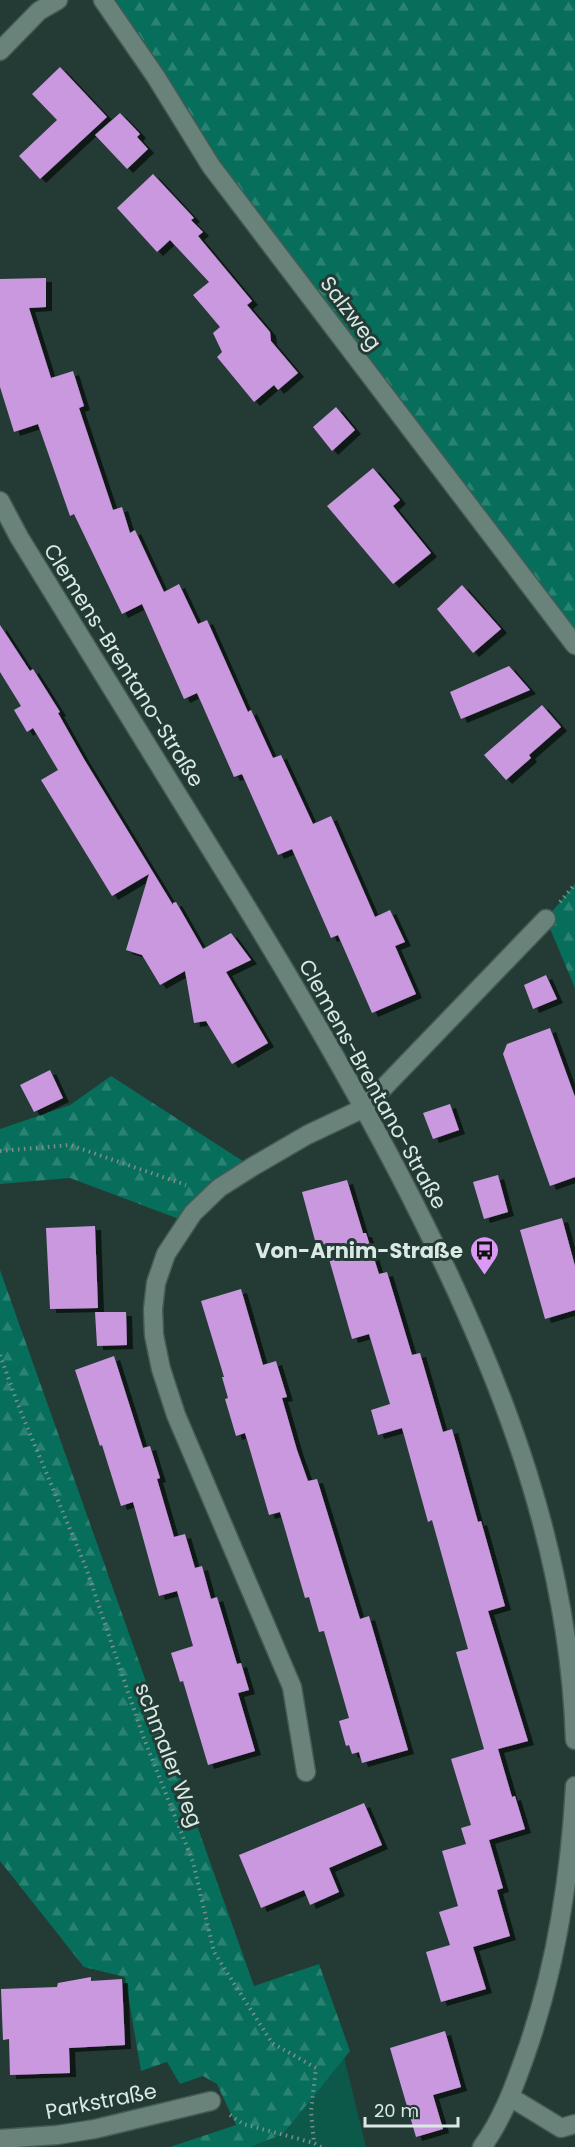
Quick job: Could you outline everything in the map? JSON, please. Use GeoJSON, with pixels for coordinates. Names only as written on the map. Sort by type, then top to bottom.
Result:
{"type":"FeatureCollection","features":[{"type":"Feature","properties":{"kind":"street"},"geometry":{"type":"LineString","coordinates":[[0,51],[39,11],[58,0]]}},
{"type":"Feature","properties":{"kind":"street","name":"Salzweg"},"geometry":{"type":"LineString","coordinates":[[103,0],[156,77],[211,166],[575,645]]}},
{"type":"Feature","properties":{"kind":"street","name":"Clemens-Brentano-Straße"},"geometry":{"type":"LineString","coordinates":[[0,501],[19,537],[293,984],[395,1164],[459,1292],[516,1433],[538,1502],[562,1603],[569,1651],[575,1740]]}},
{"type":"Feature","properties":{"kind":"street"},"geometry":{"type":"LineString","coordinates":[[306,1772],[292,1687],[176,1414],[161,1369],[154,1335],[153,1309],[156,1282],[166,1254],[193,1213],[212,1194],[298,1140],[364,1108],[546,919]]}},
{"type":"Feature","properties":{"kind":"street"},"geometry":{"type":"LineString","coordinates":[[482,2147],[510,2097],[534,2031],[550,1974],[572,1845],[575,1786]]}},
{"type":"Feature","properties":{"kind":"street"},"geometry":{"type":"LineString","coordinates":[[510,2097],[561,2128],[575,2124]]}},
{"type":"Feature","properties":{"kind":"street","name":"Parkstraße"},"geometry":{"type":"LineString","coordinates":[[0,2139],[57,2135],[95,2129],[211,2101]]}},
{"type":"Feature","properties":{"kind":"path"},"geometry":{"type":"LineString","coordinates":[[0,1151],[70,1145],[212,1194]]}},
{"type":"Feature","properties":{"kind":"path","name":"schmaler Weg"},"geometry":{"type":"LineString","coordinates":[[0,1355],[20,1410],[86,1565],[143,1736],[193,1862],[214,1952],[272,2043],[316,2068],[311,2111],[314,2143]]}},
{"type":"Feature","properties":{"kind":"path"},"geometry":{"type":"LineString","coordinates":[[211,2101],[243,2124],[314,2143],[321,2147]]}},
{"type":"Feature","properties":{"kind":"green space"},"geometry":{"type":"Polygon","coordinates":[[[103,0],[575,0],[575,645],[211,166],[103,0]]]}},
{"type":"Feature","properties":{"kind":"green space"},"geometry":{"type":"Polygon","coordinates":[[[575,884],[575,988],[546,919],[575,884]]]}},
{"type":"Feature","properties":{"kind":"green space"},"geometry":{"type":"Polygon","coordinates":[[[111,1076],[252,1167],[187,1222],[70,1178],[0,1184],[0,1129],[70,1105],[111,1076]]]}},
{"type":"Feature","properties":{"kind":"green space"},"geometry":{"type":"Polygon","coordinates":[[[0,1270],[254,1986],[319,1964],[350,2051],[283,2134],[251,2147],[170,2147],[236,2125],[217,2084],[203,2076],[180,2084],[167,2062],[141,2071],[125,1977],[84,1967],[0,1861],[0,1270]]]}},
{"type":"Feature","properties":{"kind":"green space"},"geometry":{"type":"Polygon","coordinates":[[[344,2057],[366,2147],[251,2147],[283,2134],[344,2057]]]}},
{"type":"Feature","properties":{"kind":"building"},"geometry":{"type":"Polygon","coordinates":[[[60,67],[107,117],[40,179],[19,156],[57,120],[32,94],[60,67]]]}},
{"type":"Feature","properties":{"kind":"building"},"geometry":{"type":"Polygon","coordinates":[[[120,113],[140,134],[137,137],[148,149],[127,169],[95,135],[120,113]]]}},
{"type":"Feature","properties":{"kind":"building"},"geometry":{"type":"Polygon","coordinates":[[[153,174],[194,218],[191,220],[203,232],[198,236],[252,301],[247,305],[270,332],[271,341],[298,373],[278,390],[274,385],[254,402],[217,357],[222,352],[213,333],[220,327],[193,295],[209,282],[170,240],[157,252],[117,208],[153,174]]]}},
{"type":"Feature","properties":{"kind":"building"},"geometry":{"type":"Polygon","coordinates":[[[46,278],[46,307],[29,308],[51,378],[73,371],[84,406],[79,408],[113,510],[122,507],[130,533],[135,530],[164,592],[179,584],[198,624],[207,620],[248,712],[251,710],[273,758],[281,755],[313,824],[331,816],[375,917],[390,910],[405,942],[395,946],[416,994],[372,1013],[338,935],[331,938],[292,849],[278,855],[242,774],[234,777],[197,693],[184,699],[142,604],[122,614],[74,514],[70,516],[38,424],[14,432],[0,387],[0,279],[46,278]]]}},
{"type":"Feature","properties":{"kind":"building"},"geometry":{"type":"Polygon","coordinates":[[[336,407],[355,430],[332,451],[313,427],[336,407]]]}},
{"type":"Feature","properties":{"kind":"building"},"geometry":{"type":"Polygon","coordinates":[[[373,468],[400,500],[393,506],[431,553],[393,584],[327,506],[373,468]]]}},
{"type":"Feature","properties":{"kind":"building"},"geometry":{"type":"Polygon","coordinates":[[[462,585],[501,629],[473,653],[437,609],[462,585]]]}},
{"type":"Feature","properties":{"kind":"building"},"geometry":{"type":"Polygon","coordinates":[[[0,625],[30,671],[33,669],[60,712],[58,713],[84,759],[173,905],[176,902],[203,949],[231,933],[251,960],[226,972],[268,1043],[232,1064],[206,1021],[194,1023],[185,971],[160,985],[142,955],[126,950],[149,874],[112,896],[41,780],[58,770],[33,728],[27,732],[14,710],[21,706],[0,672],[0,625]]]}},
{"type":"Feature","properties":{"kind":"building"},"geometry":{"type":"Polygon","coordinates":[[[509,666],[530,690],[461,719],[450,692],[509,666]]]}},
{"type":"Feature","properties":{"kind":"building"},"geometry":{"type":"Polygon","coordinates":[[[542,705],[561,727],[529,755],[531,758],[506,780],[484,755],[542,705]]]}},
{"type":"Feature","properties":{"kind":"building"},"geometry":{"type":"Polygon","coordinates":[[[546,975],[557,999],[533,1009],[524,985],[546,975]]]}},
{"type":"Feature","properties":{"kind":"building"},"geometry":{"type":"Polygon","coordinates":[[[550,1028],[575,1097],[575,1177],[550,1186],[503,1054],[507,1044],[550,1028]]]}},
{"type":"Feature","properties":{"kind":"building"},"geometry":{"type":"Polygon","coordinates":[[[50,1070],[63,1098],[34,1112],[20,1085],[50,1070]]]}},
{"type":"Feature","properties":{"kind":"building"},"geometry":{"type":"Polygon","coordinates":[[[450,1104],[459,1130],[433,1139],[423,1113],[450,1104]]]}},
{"type":"Feature","properties":{"kind":"building"},"geometry":{"type":"Polygon","coordinates":[[[498,1175],[508,1212],[484,1219],[473,1182],[498,1175]]]}},
{"type":"Feature","properties":{"kind":"building"},"geometry":{"type":"Polygon","coordinates":[[[347,1180],[363,1233],[366,1233],[379,1274],[387,1272],[412,1355],[420,1353],[443,1432],[452,1429],[505,1606],[488,1611],[528,1741],[498,1749],[512,1797],[515,1796],[525,1829],[489,1840],[503,1888],[497,1890],[510,1936],[473,1947],[486,1989],[441,2002],[426,1952],[450,1945],[439,1912],[458,1906],[442,1851],[466,1844],[461,1828],[471,1825],[451,1759],[484,1749],[456,1652],[468,1649],[432,1520],[428,1522],[402,1428],[378,1435],[371,1410],[390,1404],[369,1334],[352,1339],[325,1245],[317,1248],[302,1192],[347,1180]]]}},
{"type":"Feature","properties":{"kind":"building"},"geometry":{"type":"Polygon","coordinates":[[[562,1218],[575,1266],[575,1310],[545,1319],[520,1230],[562,1218]]]}},
{"type":"Feature","properties":{"kind":"building"},"geometry":{"type":"Polygon","coordinates":[[[95,1226],[98,1308],[50,1309],[46,1228],[95,1226]]]}},
{"type":"Feature","properties":{"kind":"building"},"geometry":{"type":"Polygon","coordinates":[[[241,1289],[263,1365],[276,1361],[287,1397],[282,1398],[297,1450],[308,1481],[317,1479],[360,1619],[369,1616],[408,1750],[362,1763],[359,1752],[352,1754],[349,1745],[346,1746],[339,1721],[349,1718],[324,1631],[319,1632],[309,1597],[305,1598],[280,1512],[269,1515],[245,1433],[236,1436],[225,1399],[228,1398],[222,1377],[224,1377],[201,1301],[241,1289]]]}},
{"type":"Feature","properties":{"kind":"building"},"geometry":{"type":"Polygon","coordinates":[[[95,1312],[126,1312],[127,1345],[97,1346],[95,1312]]]}},
{"type":"Feature","properties":{"kind":"building"},"geometry":{"type":"Polygon","coordinates":[[[114,1356],[143,1448],[150,1446],[174,1537],[185,1534],[195,1568],[202,1566],[211,1599],[217,1597],[237,1664],[241,1663],[249,1690],[238,1693],[255,1751],[208,1765],[183,1681],[180,1682],[171,1653],[193,1646],[177,1591],[159,1596],[133,1502],[121,1506],[75,1370],[114,1356]]]}},
{"type":"Feature","properties":{"kind":"building"},"geometry":{"type":"Polygon","coordinates":[[[364,1803],[382,1845],[329,1868],[339,1892],[310,1905],[304,1890],[261,1908],[239,1855],[364,1803]]]}},
{"type":"Feature","properties":{"kind":"building"},"geometry":{"type":"Polygon","coordinates":[[[91,1977],[91,1981],[122,1979],[125,2045],[69,2048],[70,2073],[10,2075],[9,2039],[3,2040],[1,1989],[57,1987],[58,1983],[91,1977]]]}},
{"type":"Feature","properties":{"kind":"building"},"geometry":{"type":"Polygon","coordinates":[[[445,2031],[461,2087],[433,2095],[443,2129],[416,2137],[390,2048],[445,2031]]]}},
{"type":"Feature","properties":{"kind":"place","name":"Von-Arnim-Straße"},"geometry":{"type":"Point","coordinates":[484,1276]}}]}
